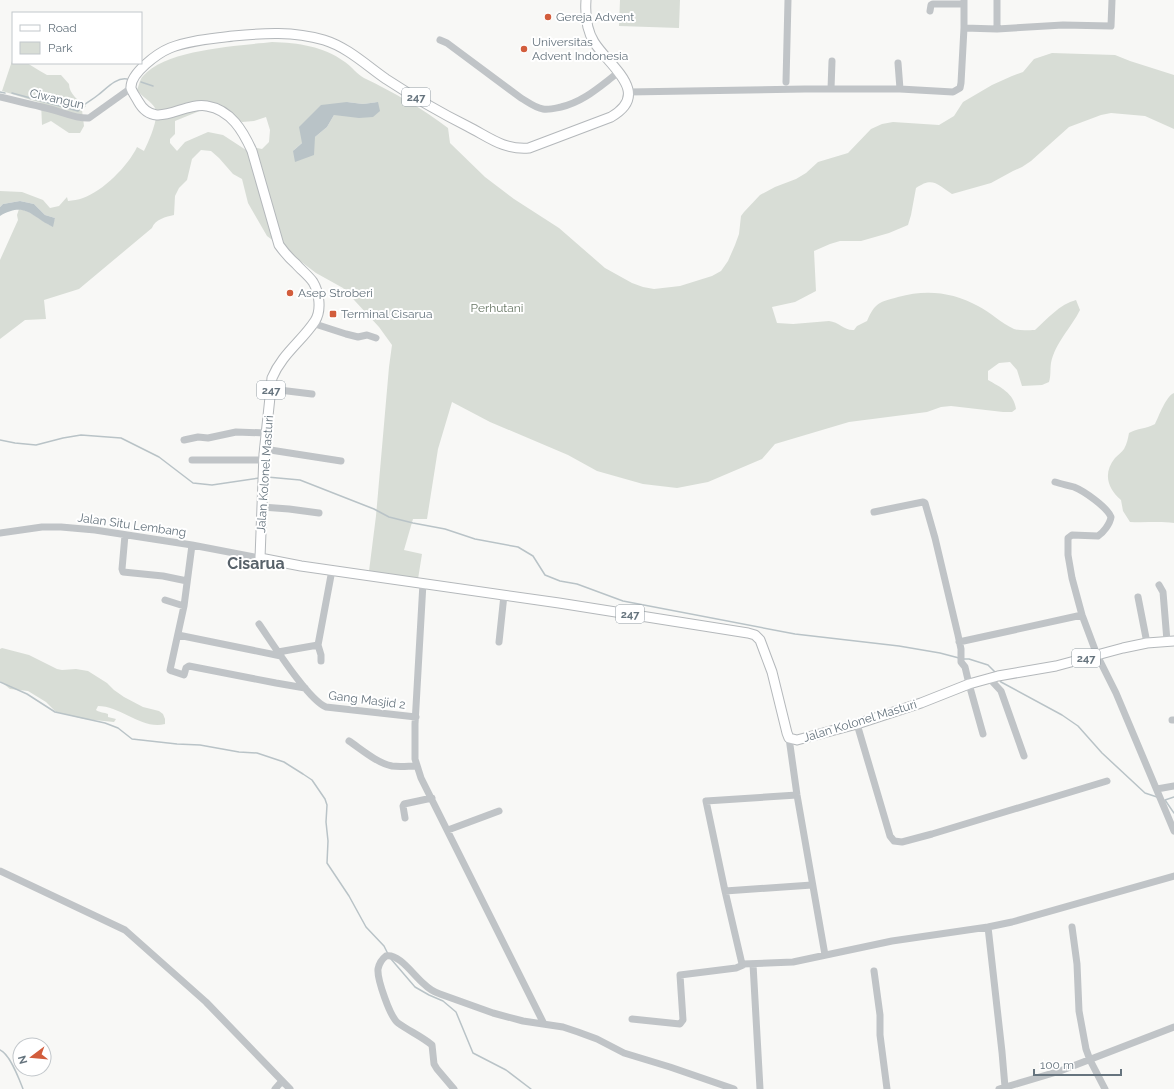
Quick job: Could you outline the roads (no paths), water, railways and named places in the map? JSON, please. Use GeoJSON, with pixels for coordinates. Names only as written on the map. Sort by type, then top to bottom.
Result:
{"type":"FeatureCollection","features":[{"type":"Feature","properties":{"kind":"main road"},"geometry":{"type":"LineString","coordinates":[[586,0],[586,22],[594,43],[619,72],[628,92]]}},
{"type":"Feature","properties":{"kind":"main road","name":"247"},"geometry":{"type":"LineString","coordinates":[[131,88],[134,78],[140,70],[163,51],[181,45],[215,38],[263,33],[307,36],[323,40],[343,48],[392,83],[436,110],[470,127],[491,140],[517,149],[529,148],[612,117],[627,104],[629,97],[628,92]]}},
{"type":"Feature","properties":{"kind":"main road","name":"Jalan Kolonel Masturi"},"geometry":{"type":"LineString","coordinates":[[131,88],[139,104],[148,113],[166,115],[187,107],[206,105],[223,111],[230,117],[247,140],[255,162],[279,245],[313,282],[317,292],[318,309],[316,320],[277,367],[272,378],[263,460],[260,558],[301,566],[705,625],[748,633],[760,640],[772,672],[789,738],[797,740],[857,724],[969,684],[993,677],[1056,666],[1147,643],[1170,641]]}},
{"type":"Feature","properties":{"kind":"street"},"geometry":{"type":"LineString","coordinates":[[786,82],[788,0]]}},
{"type":"Feature","properties":{"kind":"street"},"geometry":{"type":"LineString","coordinates":[[997,0],[997,29]]}},
{"type":"Feature","properties":{"kind":"street"},"geometry":{"type":"LineString","coordinates":[[964,28],[997,29],[1063,25],[1111,26],[1112,0]]}},
{"type":"Feature","properties":{"kind":"street"},"geometry":{"type":"LineString","coordinates":[[628,92],[900,89],[953,92],[960,88],[964,28],[964,2],[933,4],[931,5],[930,11]]}},
{"type":"Feature","properties":{"kind":"street"},"geometry":{"type":"LineString","coordinates":[[440,40],[447,43],[521,98],[534,106],[543,109],[553,109],[564,106],[588,96],[619,72]]}},
{"type":"Feature","properties":{"kind":"street"},"geometry":{"type":"LineString","coordinates":[[831,89],[832,61]]}},
{"type":"Feature","properties":{"kind":"street"},"geometry":{"type":"LineString","coordinates":[[898,63],[900,89]]}},
{"type":"Feature","properties":{"kind":"street","name":"Ciwangun"},"geometry":{"type":"LineString","coordinates":[[0,97],[78,117],[90,118],[131,88]]}},
{"type":"Feature","properties":{"kind":"street"},"geometry":{"type":"LineString","coordinates":[[312,323],[360,337],[364,335],[376,338]]}},
{"type":"Feature","properties":{"kind":"street"},"geometry":{"type":"LineString","coordinates":[[271,389],[312,394]]}},
{"type":"Feature","properties":{"kind":"street"},"geometry":{"type":"LineString","coordinates":[[184,440],[198,437],[208,438],[236,432],[266,433]]}},
{"type":"Feature","properties":{"kind":"street"},"geometry":{"type":"LineString","coordinates":[[264,449],[341,461]]}},
{"type":"Feature","properties":{"kind":"street"},"geometry":{"type":"LineString","coordinates":[[192,460],[263,460]]}},
{"type":"Feature","properties":{"kind":"street"},"geometry":{"type":"LineString","coordinates":[[1055,482],[1075,488],[1087,495],[1109,512],[1111,517],[1110,523],[1098,536],[1072,535],[1068,538],[1068,555],[1072,578],[1082,615],[1097,655],[1116,693],[1174,831]]}},
{"type":"Feature","properties":{"kind":"street"},"geometry":{"type":"LineString","coordinates":[[874,512],[924,502],[935,538],[960,642],[961,659],[965,667],[983,734]]}},
{"type":"Feature","properties":{"kind":"street"},"geometry":{"type":"LineString","coordinates":[[262,507],[319,513]]}},
{"type":"Feature","properties":{"kind":"street","name":"Jalan Situ Lembang"},"geometry":{"type":"LineString","coordinates":[[0,533],[61,526],[192,545],[260,558]]}},
{"type":"Feature","properties":{"kind":"street"},"geometry":{"type":"LineString","coordinates":[[125,535],[123,572],[162,576],[187,581]]}},
{"type":"Feature","properties":{"kind":"street"},"geometry":{"type":"LineString","coordinates":[[192,545],[184,606],[170,670],[184,675],[186,668],[189,666],[276,684],[305,688]]}},
{"type":"Feature","properties":{"kind":"street"},"geometry":{"type":"LineString","coordinates":[[321,661],[318,644],[332,570]]}},
{"type":"Feature","properties":{"kind":"street"},"geometry":{"type":"LineString","coordinates":[[423,583],[415,759],[432,798],[544,1024]]}},
{"type":"Feature","properties":{"kind":"street"},"geometry":{"type":"LineString","coordinates":[[1159,585],[1163,592],[1170,641]]}},
{"type":"Feature","properties":{"kind":"street"},"geometry":{"type":"LineString","coordinates":[[499,642],[504,595]]}},
{"type":"Feature","properties":{"kind":"street"},"geometry":{"type":"LineString","coordinates":[[1138,597],[1147,643]]}},
{"type":"Feature","properties":{"kind":"street"},"geometry":{"type":"LineString","coordinates":[[165,600],[184,606]]}},
{"type":"Feature","properties":{"kind":"street"},"geometry":{"type":"LineString","coordinates":[[960,642],[1039,623],[1082,615]]}},
{"type":"Feature","properties":{"kind":"street","name":"Gang Masjid 2"},"geometry":{"type":"LineString","coordinates":[[258,624],[305,688],[320,705],[326,707],[416,717]]}},
{"type":"Feature","properties":{"kind":"street"},"geometry":{"type":"LineString","coordinates":[[178,635],[280,654],[318,644]]}},
{"type":"Feature","properties":{"kind":"street"},"geometry":{"type":"LineString","coordinates":[[993,677],[1001,691],[1024,756]]}},
{"type":"Feature","properties":{"kind":"street"},"geometry":{"type":"LineString","coordinates":[[857,724],[890,836],[894,841],[902,842],[932,834],[1107,781]]}},
{"type":"Feature","properties":{"kind":"street"},"geometry":{"type":"LineString","coordinates":[[789,738],[797,795],[825,955]]}},
{"type":"Feature","properties":{"kind":"street"},"geometry":{"type":"LineString","coordinates":[[349,741],[388,765],[417,766]]}},
{"type":"Feature","properties":{"kind":"street"},"geometry":{"type":"LineString","coordinates":[[1157,789],[1174,786]]}},
{"type":"Feature","properties":{"kind":"street"},"geometry":{"type":"LineString","coordinates":[[743,965],[725,891],[706,801],[797,795]]}},
{"type":"Feature","properties":{"kind":"street"},"geometry":{"type":"LineString","coordinates":[[405,818],[404,804],[432,798]]}},
{"type":"Feature","properties":{"kind":"street"},"geometry":{"type":"LineString","coordinates":[[448,830],[499,811]]}},
{"type":"Feature","properties":{"kind":"street"},"geometry":{"type":"LineString","coordinates":[[0,871],[125,930],[206,1002],[290,1089]]}},
{"type":"Feature","properties":{"kind":"street"},"geometry":{"type":"LineString","coordinates":[[632,1019],[680,1024],[683,1020],[680,975],[736,968],[743,965],[793,962],[892,941],[988,927],[1012,922],[1174,876]]}},
{"type":"Feature","properties":{"kind":"street"},"geometry":{"type":"LineString","coordinates":[[725,891],[812,885]]}},
{"type":"Feature","properties":{"kind":"street"},"geometry":{"type":"LineString","coordinates":[[988,927],[1002,1052],[1002,1088],[1090,1060],[1174,1027]]}},
{"type":"Feature","properties":{"kind":"street"},"geometry":{"type":"LineString","coordinates":[[1072,927],[1077,964],[1079,1011],[1086,1049],[1105,1089]]}},
{"type":"Feature","properties":{"kind":"street"},"geometry":{"type":"LineString","coordinates":[[454,1089],[434,1064],[432,1045],[398,1023],[393,1018],[387,1007],[378,970],[378,966],[385,957],[390,955],[394,956],[432,991],[493,1013],[578,1032],[597,1039],[624,1053],[734,1089]]}},
{"type":"Feature","properties":{"kind":"street"},"geometry":{"type":"LineString","coordinates":[[753,964],[760,1089]]}},
{"type":"Feature","properties":{"kind":"street"},"geometry":{"type":"LineString","coordinates":[[874,971],[880,1012],[880,1028],[887,1089]]}},
{"type":"Feature","properties":{"kind":"street"},"geometry":{"type":"LineString","coordinates":[[275,1089],[282,1081]]}},
{"type":"Feature","properties":{"kind":"waterway"},"geometry":{"type":"LineString","coordinates":[[12,93],[78,111],[111,84],[119,80],[127,79]]}},
{"type":"Feature","properties":{"kind":"waterway"},"geometry":{"type":"LineString","coordinates":[[141,82],[153,86]]}},
{"type":"Feature","properties":{"kind":"waterway"},"geometry":{"type":"LineString","coordinates":[[0,92],[5,93]]}},
{"type":"Feature","properties":{"kind":"waterway"},"geometry":{"type":"LineString","coordinates":[[0,440],[36,445],[81,435],[121,438],[159,457],[193,483],[212,485],[259,478]]}},
{"type":"Feature","properties":{"kind":"waterway"},"geometry":{"type":"LineString","coordinates":[[267,477],[300,480],[374,509],[389,517],[445,529],[475,539],[518,547],[533,556],[545,575],[560,581],[577,584],[623,601],[795,634],[899,646],[959,658]]}},
{"type":"Feature","properties":{"kind":"waterway"},"geometry":{"type":"LineString","coordinates":[[963,659],[969,659],[988,665],[995,672]]}},
{"type":"Feature","properties":{"kind":"waterway"},"geometry":{"type":"LineString","coordinates":[[999,679],[1001,682],[1062,715],[1078,726],[1102,753],[1145,793],[1157,797]]}},
{"type":"Feature","properties":{"kind":"waterway"},"geometry":{"type":"LineString","coordinates":[[0,682],[27,694],[55,712],[105,723],[118,728],[132,739],[200,745],[239,752],[257,753],[284,762],[312,780],[325,799],[327,805],[327,863],[349,896],[366,927],[384,946],[388,954]]}},
{"type":"Feature","properties":{"kind":"waterway"},"geometry":{"type":"LineString","coordinates":[[1165,800],[1174,797]]}},
{"type":"Feature","properties":{"kind":"waterway"},"geometry":{"type":"LineString","coordinates":[[1165,800],[1174,813]]}},
{"type":"Feature","properties":{"kind":"waterway"},"geometry":{"type":"LineString","coordinates":[[391,959],[415,987],[443,1001],[456,1012],[473,1053],[506,1070],[531,1089]]}},
{"type":"Feature","properties":{"kind":"waterway"},"geometry":{"type":"LineString","coordinates":[[0,1050],[4,1052],[11,1061],[23,1089]]}},
{"type":"Feature","properties":{"kind":"place","name":"Gereja Advent"},"geometry":{"type":"Point","coordinates":[548,17]}},
{"type":"Feature","properties":{"kind":"place","name":"Universitas Advent Indonesia"},"geometry":{"type":"Point","coordinates":[524,49]}},
{"type":"Feature","properties":{"kind":"place","name":"Asep Stroberi"},"geometry":{"type":"Point","coordinates":[290,293]}},
{"type":"Feature","properties":{"kind":"place","name":"Terminal Cisarua"},"geometry":{"type":"Point","coordinates":[333,314]}},
{"type":"Feature","properties":{"kind":"district","name":"Cisarua"},"geometry":{"type":"Point","coordinates":[256,563]}},
{"type":"Feature","properties":{"kind":"park label","name":"Perhutani"},"geometry":{"type":"Point","coordinates":[497,308]}}]}
